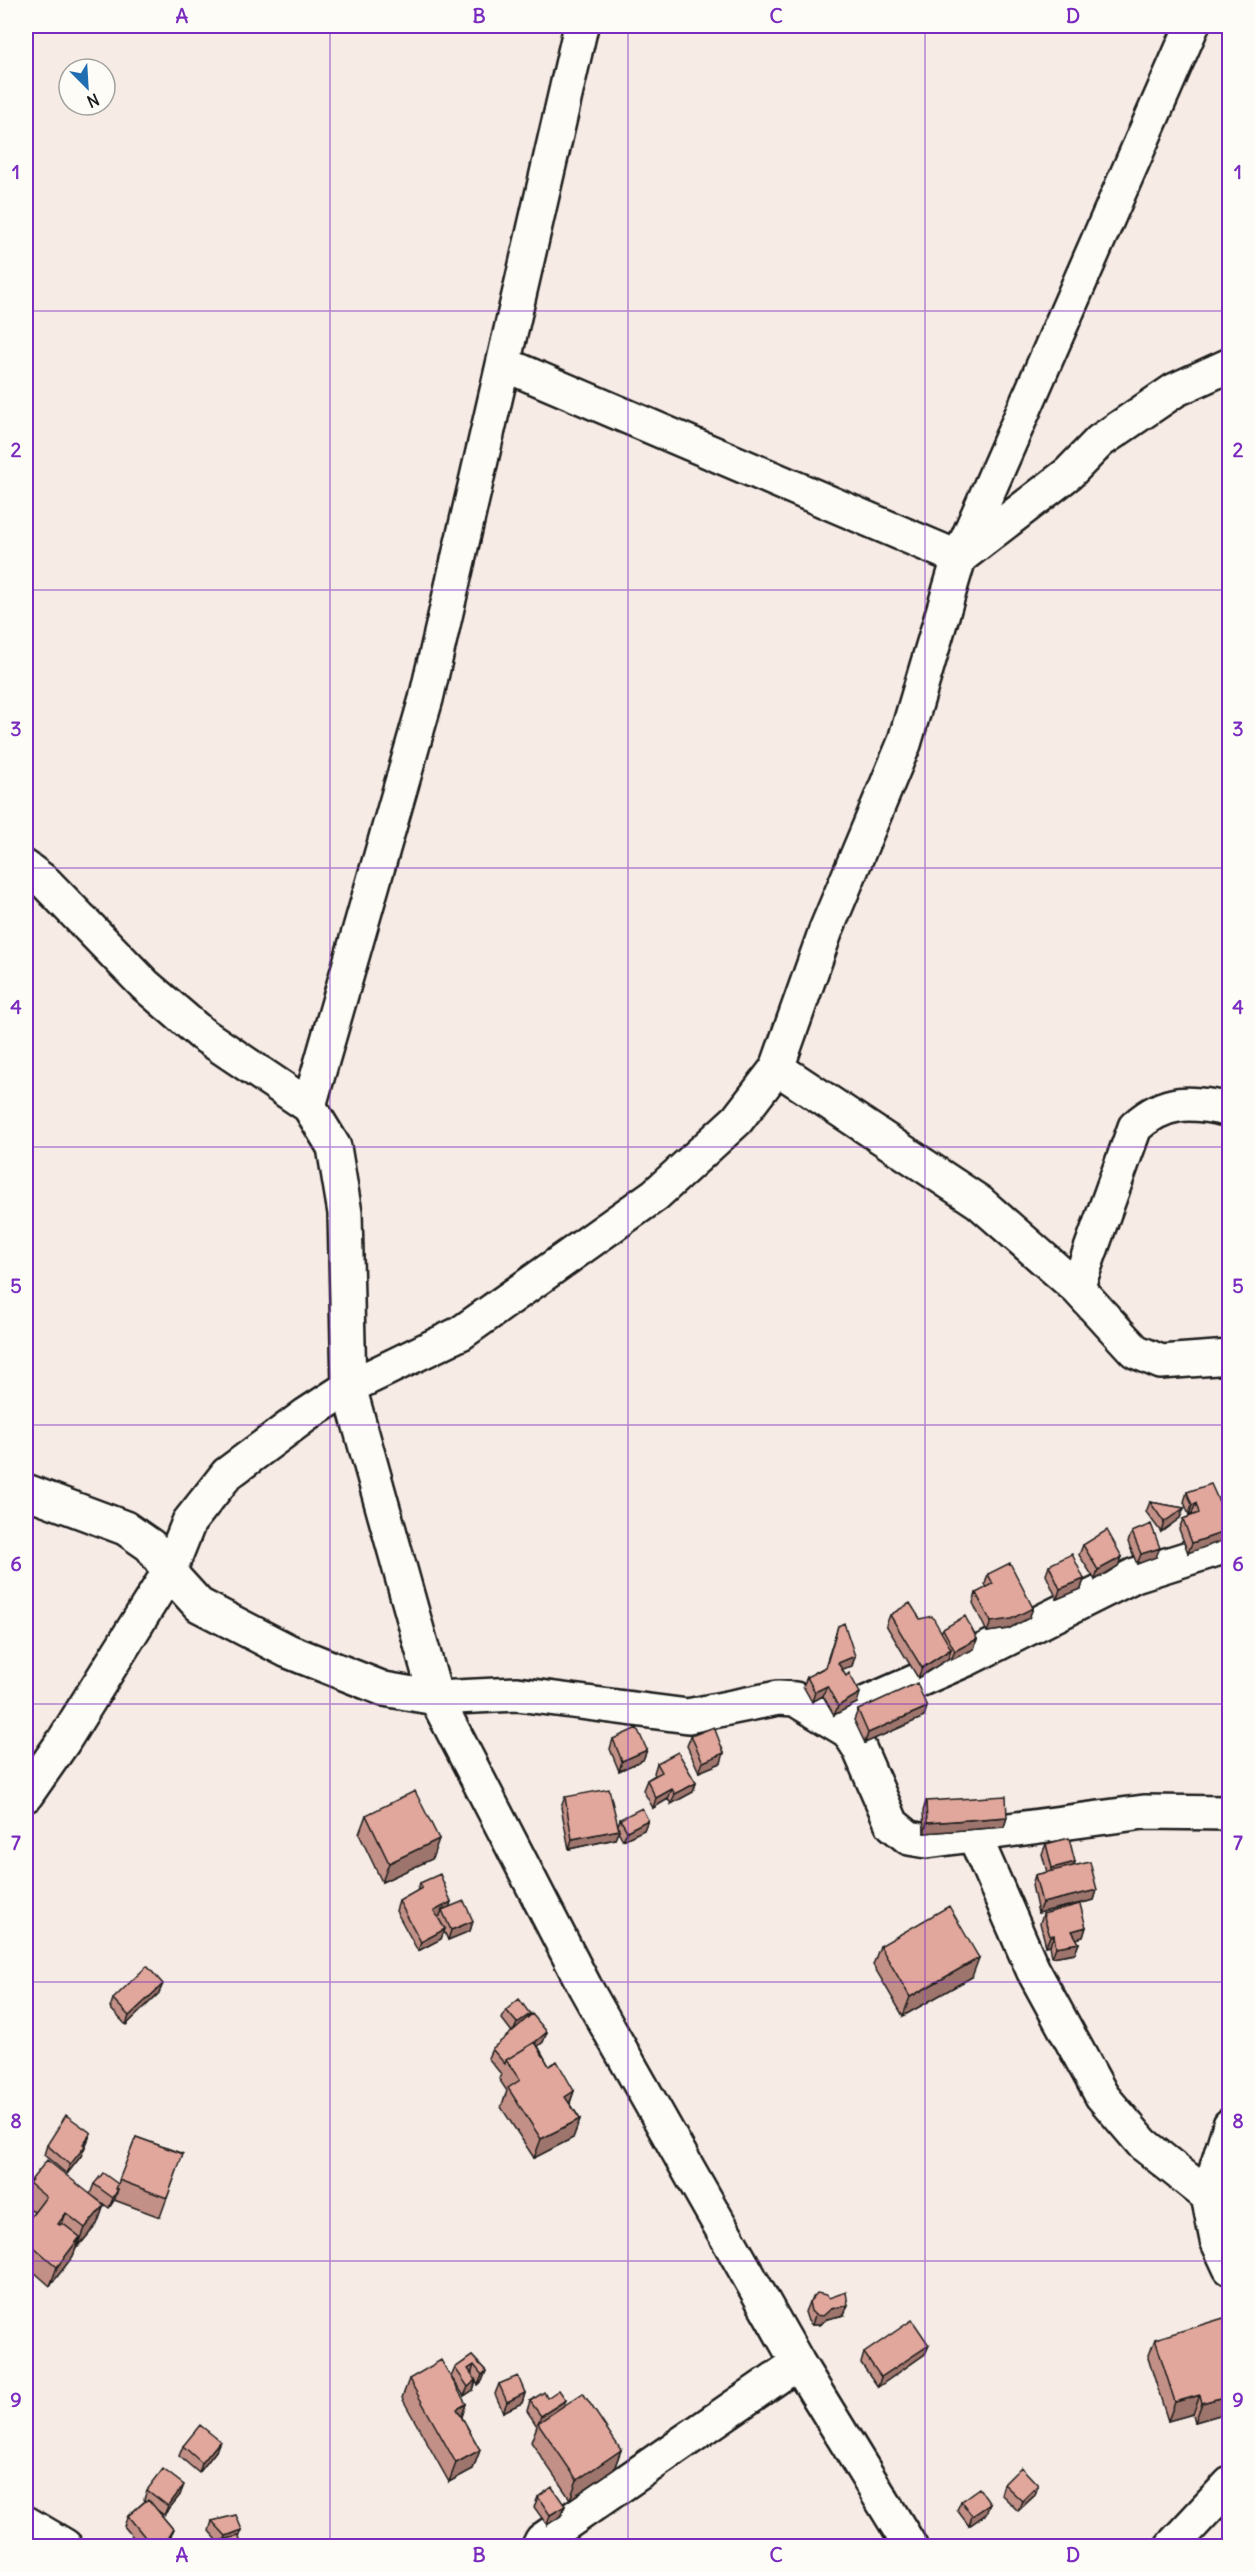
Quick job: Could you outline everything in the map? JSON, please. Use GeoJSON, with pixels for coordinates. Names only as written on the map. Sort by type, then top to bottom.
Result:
{"type":"FeatureCollection","features":[{"type":"Feature","properties":{"kind":"street"},"geometry":{"type":"LineString","coordinates":[[309,1106],[426,699],[581,26]]}},
{"type":"Feature","properties":{"kind":"street"},"geometry":{"type":"LineString","coordinates":[[26,1795],[63,1742],[169,1572],[189,1522],[227,1474],[306,1415],[349,1387],[461,1333],[655,1195],[736,1120],[777,1068],[826,930],[864,846],[904,744],[959,558],[1192,26]]}},
{"type":"Feature","properties":{"kind":"street"},"geometry":{"type":"LineString","coordinates":[[504,364],[959,558]]}},
{"type":"Feature","properties":{"kind":"street"},"geometry":{"type":"LineString","coordinates":[[959,558],[1070,473],[1100,441],[1175,390],[1230,365]]}},
{"type":"Feature","properties":{"kind":"street"},"geometry":{"type":"LineString","coordinates":[[26,868],[46,883],[145,985],[202,1034],[309,1106],[334,1147],[345,1213],[349,1387],[436,1698],[585,1987],[798,2363],[910,2547]]}},
{"type":"Feature","properties":{"kind":"street"},"geometry":{"type":"LineString","coordinates":[[777,1068],[979,1202],[1077,1288],[1135,1351],[1161,1362],[1230,1357]]}},
{"type":"Feature","properties":{"kind":"street"},"geometry":{"type":"LineString","coordinates":[[1077,1288],[1135,1127],[1147,1117],[1168,1106],[1197,1103],[1230,1110]]}},
{"type":"Feature","properties":{"kind":"street"},"geometry":{"type":"LineString","coordinates":[[26,1491],[125,1528],[151,1546],[169,1572],[199,1605],[288,1651],[384,1689],[436,1698],[517,1694],[688,1716],[778,1698],[795,1699],[848,1731],[860,1749],[892,1824],[909,1838],[927,1841],[1144,1812],[1230,1813]]}},
{"type":"Feature","properties":{"kind":"street"},"geometry":{"type":"LineString","coordinates":[[836,1723],[864,1704],[967,1659],[1135,1575],[1230,1545]]}},
{"type":"Feature","properties":{"kind":"street"},"geometry":{"type":"LineString","coordinates":[[974,1835],[1033,1970],[1102,2096],[1143,2144],[1208,2196]]}},
{"type":"Feature","properties":{"kind":"street"},"geometry":{"type":"LineString","coordinates":[[1230,2126],[1208,2196],[1218,2240],[1230,2268]]}},
{"type":"Feature","properties":{"kind":"street"},"geometry":{"type":"LineString","coordinates":[[539,2547],[542,2540],[798,2363]]}},
{"type":"Feature","properties":{"kind":"street"},"geometry":{"type":"LineString","coordinates":[[1172,2547],[1230,2484]]}},
{"type":"Feature","properties":{"kind":"street"},"geometry":{"type":"LineString","coordinates":[[26,2523],[65,2547]]}},
{"type":"Feature","properties":{"kind":"building"},"geometry":{"type":"Polygon","coordinates":[[[1211,1484],[1221,1506],[1225,1504],[1230,1515],[1230,1530],[1192,1543],[1183,1519],[1199,1513],[1196,1503],[1192,1505],[1187,1492],[1211,1484]]]}},
{"type":"Feature","properties":{"kind":"building"},"geometry":{"type":"Polygon","coordinates":[[[1150,1502],[1184,1508],[1164,1522],[1150,1502]]]}},
{"type":"Feature","properties":{"kind":"building"},"geometry":{"type":"Polygon","coordinates":[[[1151,1524],[1160,1548],[1141,1554],[1132,1532],[1151,1524]]]}},
{"type":"Feature","properties":{"kind":"building"},"geometry":{"type":"Polygon","coordinates":[[[1107,1530],[1122,1557],[1098,1570],[1083,1545],[1107,1530]]]}},
{"type":"Feature","properties":{"kind":"building"},"geometry":{"type":"Polygon","coordinates":[[[1072,1554],[1084,1579],[1060,1589],[1049,1565],[1072,1554]]]}},
{"type":"Feature","properties":{"kind":"building"},"geometry":{"type":"Polygon","coordinates":[[[1010,1563],[1033,1608],[1011,1619],[991,1622],[976,1593],[993,1584],[988,1574],[1010,1563]]]}},
{"type":"Feature","properties":{"kind":"building"},"geometry":{"type":"Polygon","coordinates":[[[910,1603],[920,1619],[932,1616],[951,1649],[922,1668],[890,1615],[910,1603]]]}},
{"type":"Feature","properties":{"kind":"building"},"geometry":{"type":"Polygon","coordinates":[[[965,1616],[977,1639],[955,1651],[943,1629],[965,1616]]]}},
{"type":"Feature","properties":{"kind":"building"},"geometry":{"type":"Polygon","coordinates":[[[844,1623],[855,1656],[838,1663],[846,1676],[849,1673],[860,1693],[838,1706],[827,1686],[815,1692],[807,1677],[826,1667],[838,1626],[844,1623]]]}},
{"type":"Feature","properties":{"kind":"building"},"geometry":{"type":"Polygon","coordinates":[[[917,1683],[927,1707],[868,1733],[858,1710],[917,1683]]]}},
{"type":"Feature","properties":{"kind":"building"},"geometry":{"type":"Polygon","coordinates":[[[714,1727],[724,1753],[703,1762],[691,1736],[714,1727]]]}},
{"type":"Feature","properties":{"kind":"building"},"geometry":{"type":"Polygon","coordinates":[[[637,1728],[647,1750],[622,1761],[613,1739],[637,1728]]]}},
{"type":"Feature","properties":{"kind":"building"},"geometry":{"type":"Polygon","coordinates":[[[678,1752],[696,1783],[675,1794],[672,1789],[656,1798],[647,1780],[662,1772],[657,1763],[678,1752]]]}},
{"type":"Feature","properties":{"kind":"building"},"geometry":{"type":"Polygon","coordinates":[[[609,1789],[619,1830],[572,1839],[565,1797],[609,1789]]]}},
{"type":"Feature","properties":{"kind":"building"},"geometry":{"type":"Polygon","coordinates":[[[415,1791],[439,1839],[389,1863],[366,1815],[415,1791]]]}},
{"type":"Feature","properties":{"kind":"building"},"geometry":{"type":"Polygon","coordinates":[[[1006,1796],[1007,1817],[927,1823],[926,1801],[1006,1796]]]}},
{"type":"Feature","properties":{"kind":"building"},"geometry":{"type":"Polygon","coordinates":[[[642,1808],[648,1820],[627,1831],[620,1819],[642,1808]]]}},
{"type":"Feature","properties":{"kind":"building"},"geometry":{"type":"Polygon","coordinates":[[[1069,1838],[1075,1862],[1052,1868],[1046,1844],[1069,1838]]]}},
{"type":"Feature","properties":{"kind":"building"},"geometry":{"type":"Polygon","coordinates":[[[1090,1862],[1097,1890],[1042,1903],[1035,1875],[1090,1862]]]}},
{"type":"Feature","properties":{"kind":"building"},"geometry":{"type":"Polygon","coordinates":[[[440,1874],[451,1902],[434,1911],[445,1929],[421,1942],[399,1901],[422,1888],[420,1883],[440,1874]]]}},
{"type":"Feature","properties":{"kind":"building"},"geometry":{"type":"Polygon","coordinates":[[[464,1901],[473,1921],[451,1930],[442,1910],[464,1901]]]}},
{"type":"Feature","properties":{"kind":"building"},"geometry":{"type":"Polygon","coordinates":[[[1080,1904],[1086,1927],[1072,1931],[1079,1943],[1056,1947],[1054,1935],[1050,1936],[1043,1914],[1080,1904]]]}},
{"type":"Feature","properties":{"kind":"building"},"geometry":{"type":"Polygon","coordinates":[[[949,1906],[979,1958],[910,1997],[880,1946],[949,1906]]]}},
{"type":"Feature","properties":{"kind":"building"},"geometry":{"type":"Polygon","coordinates":[[[147,1966],[163,1984],[129,2016],[113,1999],[147,1966]]]}},
{"type":"Feature","properties":{"kind":"building"},"geometry":{"type":"Polygon","coordinates":[[[519,1999],[530,2014],[517,2023],[506,2010],[519,1999]]]}},
{"type":"Feature","properties":{"kind":"building"},"geometry":{"type":"Polygon","coordinates":[[[532,2014],[547,2032],[506,2060],[505,2064],[492,2049],[532,2014]]]}},
{"type":"Feature","properties":{"kind":"building"},"geometry":{"type":"Polygon","coordinates":[[[535,2042],[549,2066],[557,2061],[574,2091],[565,2097],[580,2119],[541,2139],[508,2088],[520,2080],[506,2060],[535,2042]]]}},
{"type":"Feature","properties":{"kind":"building"},"geometry":{"type":"Polygon","coordinates":[[[66,2115],[91,2133],[83,2144],[85,2146],[70,2165],[47,2145],[66,2115]]]}},
{"type":"Feature","properties":{"kind":"building"},"geometry":{"type":"Polygon","coordinates":[[[136,2137],[183,2154],[167,2198],[119,2180],[136,2137]]]}},
{"type":"Feature","properties":{"kind":"building"},"geometry":{"type":"Polygon","coordinates":[[[47,2160],[104,2205],[85,2228],[66,2213],[58,2224],[62,2223],[80,2237],[57,2267],[26,2240],[32,2232],[26,2227],[26,2223],[46,2197],[29,2183],[47,2160]]]}},
{"type":"Feature","properties":{"kind":"building"},"geometry":{"type":"Polygon","coordinates":[[[103,2173],[118,2184],[113,2198],[94,2184],[103,2173]]]}},
{"type":"Feature","properties":{"kind":"building"},"geometry":{"type":"Polygon","coordinates":[[[846,2292],[848,2305],[831,2309],[823,2316],[815,2315],[811,2311],[809,2302],[817,2293],[829,2298],[846,2292]]]}},
{"type":"Feature","properties":{"kind":"building"},"geometry":{"type":"Polygon","coordinates":[[[1227,2317],[1230,2324],[1230,2395],[1202,2403],[1200,2395],[1175,2402],[1155,2339],[1227,2317]]]}},
{"type":"Feature","properties":{"kind":"building"},"geometry":{"type":"Polygon","coordinates":[[[912,2320],[929,2345],[881,2377],[864,2353],[912,2320]]]}},
{"type":"Feature","properties":{"kind":"building"},"geometry":{"type":"Polygon","coordinates":[[[472,2356],[486,2371],[482,2375],[474,2365],[468,2369],[476,2380],[468,2387],[455,2368],[472,2356]]]}},
{"type":"Feature","properties":{"kind":"building"},"geometry":{"type":"Polygon","coordinates":[[[441,2360],[466,2404],[457,2409],[480,2450],[456,2463],[409,2379],[441,2360]]]}},
{"type":"Feature","properties":{"kind":"building"},"geometry":{"type":"Polygon","coordinates":[[[518,2376],[525,2393],[507,2402],[499,2384],[518,2376]]]}},
{"type":"Feature","properties":{"kind":"building"},"geometry":{"type":"Polygon","coordinates":[[[559,2390],[566,2400],[541,2416],[530,2401],[544,2392],[547,2398],[559,2390]]]}},
{"type":"Feature","properties":{"kind":"building"},"geometry":{"type":"Polygon","coordinates":[[[583,2393],[621,2450],[577,2480],[538,2423],[583,2393]]]}},
{"type":"Feature","properties":{"kind":"building"},"geometry":{"type":"Polygon","coordinates":[[[200,2425],[220,2441],[202,2463],[183,2446],[200,2425]]]}},
{"type":"Feature","properties":{"kind":"building"},"geometry":{"type":"Polygon","coordinates":[[[1021,2467],[1038,2485],[1022,2501],[1004,2484],[1021,2467]]]}},
{"type":"Feature","properties":{"kind":"building"},"geometry":{"type":"Polygon","coordinates":[[[163,2469],[184,2485],[168,2506],[147,2490],[163,2469]]]}},
{"type":"Feature","properties":{"kind":"building"},"geometry":{"type":"Polygon","coordinates":[[[552,2487],[565,2506],[550,2515],[538,2497],[552,2487]]]}},
{"type":"Feature","properties":{"kind":"building"},"geometry":{"type":"Polygon","coordinates":[[[979,2488],[990,2504],[972,2516],[961,2501],[979,2488]]]}},
{"type":"Feature","properties":{"kind":"building"},"geometry":{"type":"Polygon","coordinates":[[[148,2499],[173,2529],[162,2547],[153,2547],[128,2516],[148,2499]]]}},
{"type":"Feature","properties":{"kind":"building"},"geometry":{"type":"Polygon","coordinates":[[[236,2515],[242,2530],[226,2536],[212,2521],[236,2515]]]}},
{"type":"Feature","properties":{"kind":"building"},"geometry":{"type":"Polygon","coordinates":[[[239,2536],[241,2547],[201,2547],[201,2545],[239,2536]]]}}]}
